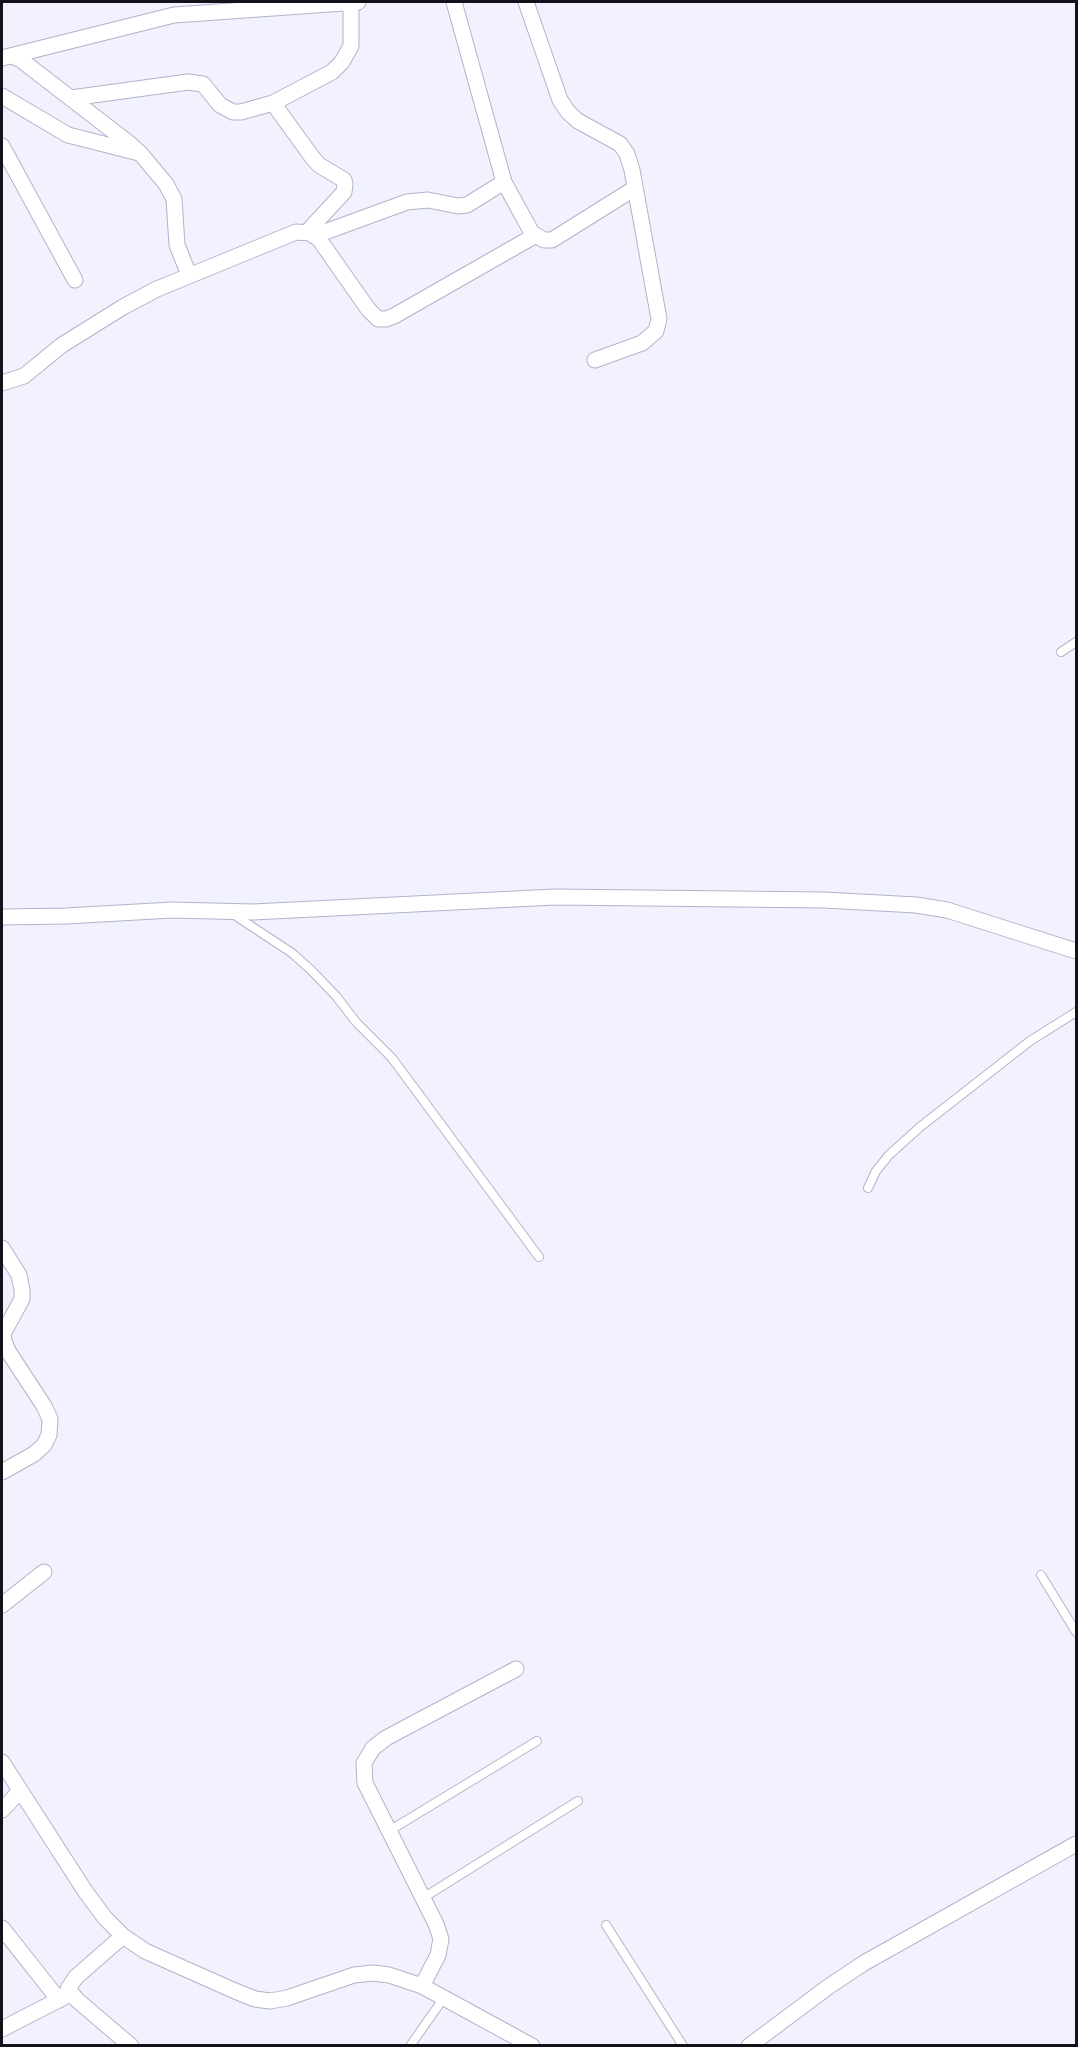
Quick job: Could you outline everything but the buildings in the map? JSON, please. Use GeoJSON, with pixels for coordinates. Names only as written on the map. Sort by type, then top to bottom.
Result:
{"type":"FeatureCollection","features":[{"type":"Feature","properties":{"kind":"street"},"geometry":{"type":"LineString","coordinates":[[7,57],[210,6],[354,2],[351,46],[342,62],[332,72],[273,102],[241,112],[233,112],[220,105],[207,88],[197,82],[148,86],[71,98]]}},
{"type":"Feature","properties":{"kind":"street"},"geometry":{"type":"LineString","coordinates":[[454,2],[504,182],[532,233],[544,240],[557,238],[635,188]]}},
{"type":"Feature","properties":{"kind":"street"},"geometry":{"type":"LineString","coordinates":[[526,2],[560,100],[578,121],[620,144],[627,154],[635,188],[659,319],[656,331],[642,343],[595,360]]}},
{"type":"Feature","properties":{"kind":"street"},"geometry":{"type":"LineString","coordinates":[[7,57],[71,98],[140,153],[174,199],[177,245],[189,275]]}},
{"type":"Feature","properties":{"kind":"street"},"geometry":{"type":"LineString","coordinates":[[2,96],[68,135],[140,153]]}},
{"type":"Feature","properties":{"kind":"street"},"geometry":{"type":"LineString","coordinates":[[273,102],[319,165],[338,176],[345,184],[344,192],[311,234]]}},
{"type":"Feature","properties":{"kind":"street"},"geometry":{"type":"LineString","coordinates":[[2,146],[75,280]]}},
{"type":"Feature","properties":{"kind":"street"},"geometry":{"type":"LineString","coordinates":[[311,234],[407,202],[428,200],[458,206],[467,205],[504,182]]}},
{"type":"Feature","properties":{"kind":"street"},"geometry":{"type":"LineString","coordinates":[[2,383],[24,376],[62,345],[157,289],[296,232],[311,234],[319,239],[378,319],[394,316],[536,236]]}},
{"type":"Feature","properties":{"kind":"street"},"geometry":{"type":"LineString","coordinates":[[2,917],[172,910],[253,912],[555,897],[824,900],[915,904],[947,910],[1077,951]]}},
{"type":"Feature","properties":{"kind":"street"},"geometry":{"type":"LineString","coordinates":[[2,1248],[19,1275],[22,1290],[22,1299],[3,1334],[4,1341],[8,1352],[44,1406],[50,1419],[49,1435],[44,1445],[34,1454],[2,1472]]}},
{"type":"Feature","properties":{"kind":"street"},"geometry":{"type":"LineString","coordinates":[[2,1605],[44,1572]]}},
{"type":"Feature","properties":{"kind":"street"},"geometry":{"type":"LineString","coordinates":[[422,1986],[438,1955],[441,1939],[436,1924],[365,1783],[363,1763],[373,1748],[386,1738],[516,1669]]}},
{"type":"Feature","properties":{"kind":"street"},"geometry":{"type":"LineString","coordinates":[[2,1762],[85,1891],[105,1918],[123,1936],[145,1951],[235,1991],[255,1999],[270,2001],[287,1998],[354,1975],[373,1973],[398,1978],[422,1986],[532,2046]]}},
{"type":"Feature","properties":{"kind":"street"},"geometry":{"type":"LineString","coordinates":[[2,1810],[20,1791]]}},
{"type":"Feature","properties":{"kind":"street"},"geometry":{"type":"LineString","coordinates":[[749,2046],[804,2004],[864,1963],[1077,1845]]}},
{"type":"Feature","properties":{"kind":"street"},"geometry":{"type":"LineString","coordinates":[[2,1928],[65,1997],[131,2046]]}},
{"type":"Feature","properties":{"kind":"street"},"geometry":{"type":"LineString","coordinates":[[2,2029],[65,1997],[70,1984],[76,1977],[123,1936]]}},
{"type":"Feature","properties":{"kind":"lane"},"geometry":{"type":"LineString","coordinates":[[1061,652],[1077,642]]}},
{"type":"Feature","properties":{"kind":"lane"},"geometry":{"type":"LineString","coordinates":[[229,912],[292,953],[311,970],[336,996],[356,1022],[392,1058],[539,1257]]}},
{"type":"Feature","properties":{"kind":"lane"},"geometry":{"type":"LineString","coordinates":[[868,1188],[876,1171],[889,1155],[921,1127],[1030,1041],[1077,1012]]}},
{"type":"Feature","properties":{"kind":"lane"},"geometry":{"type":"LineString","coordinates":[[1041,1575],[1077,1632]]}},
{"type":"Feature","properties":{"kind":"lane"},"geometry":{"type":"LineString","coordinates":[[389,1831],[537,1742]]}},
{"type":"Feature","properties":{"kind":"lane"},"geometry":{"type":"LineString","coordinates":[[423,1898],[578,1801]]}},
{"type":"Feature","properties":{"kind":"lane"},"geometry":{"type":"LineString","coordinates":[[606,1925],[683,2046]]}},
{"type":"Feature","properties":{"kind":"lane"},"geometry":{"type":"LineString","coordinates":[[410,2046],[444,1999]]}}]}
